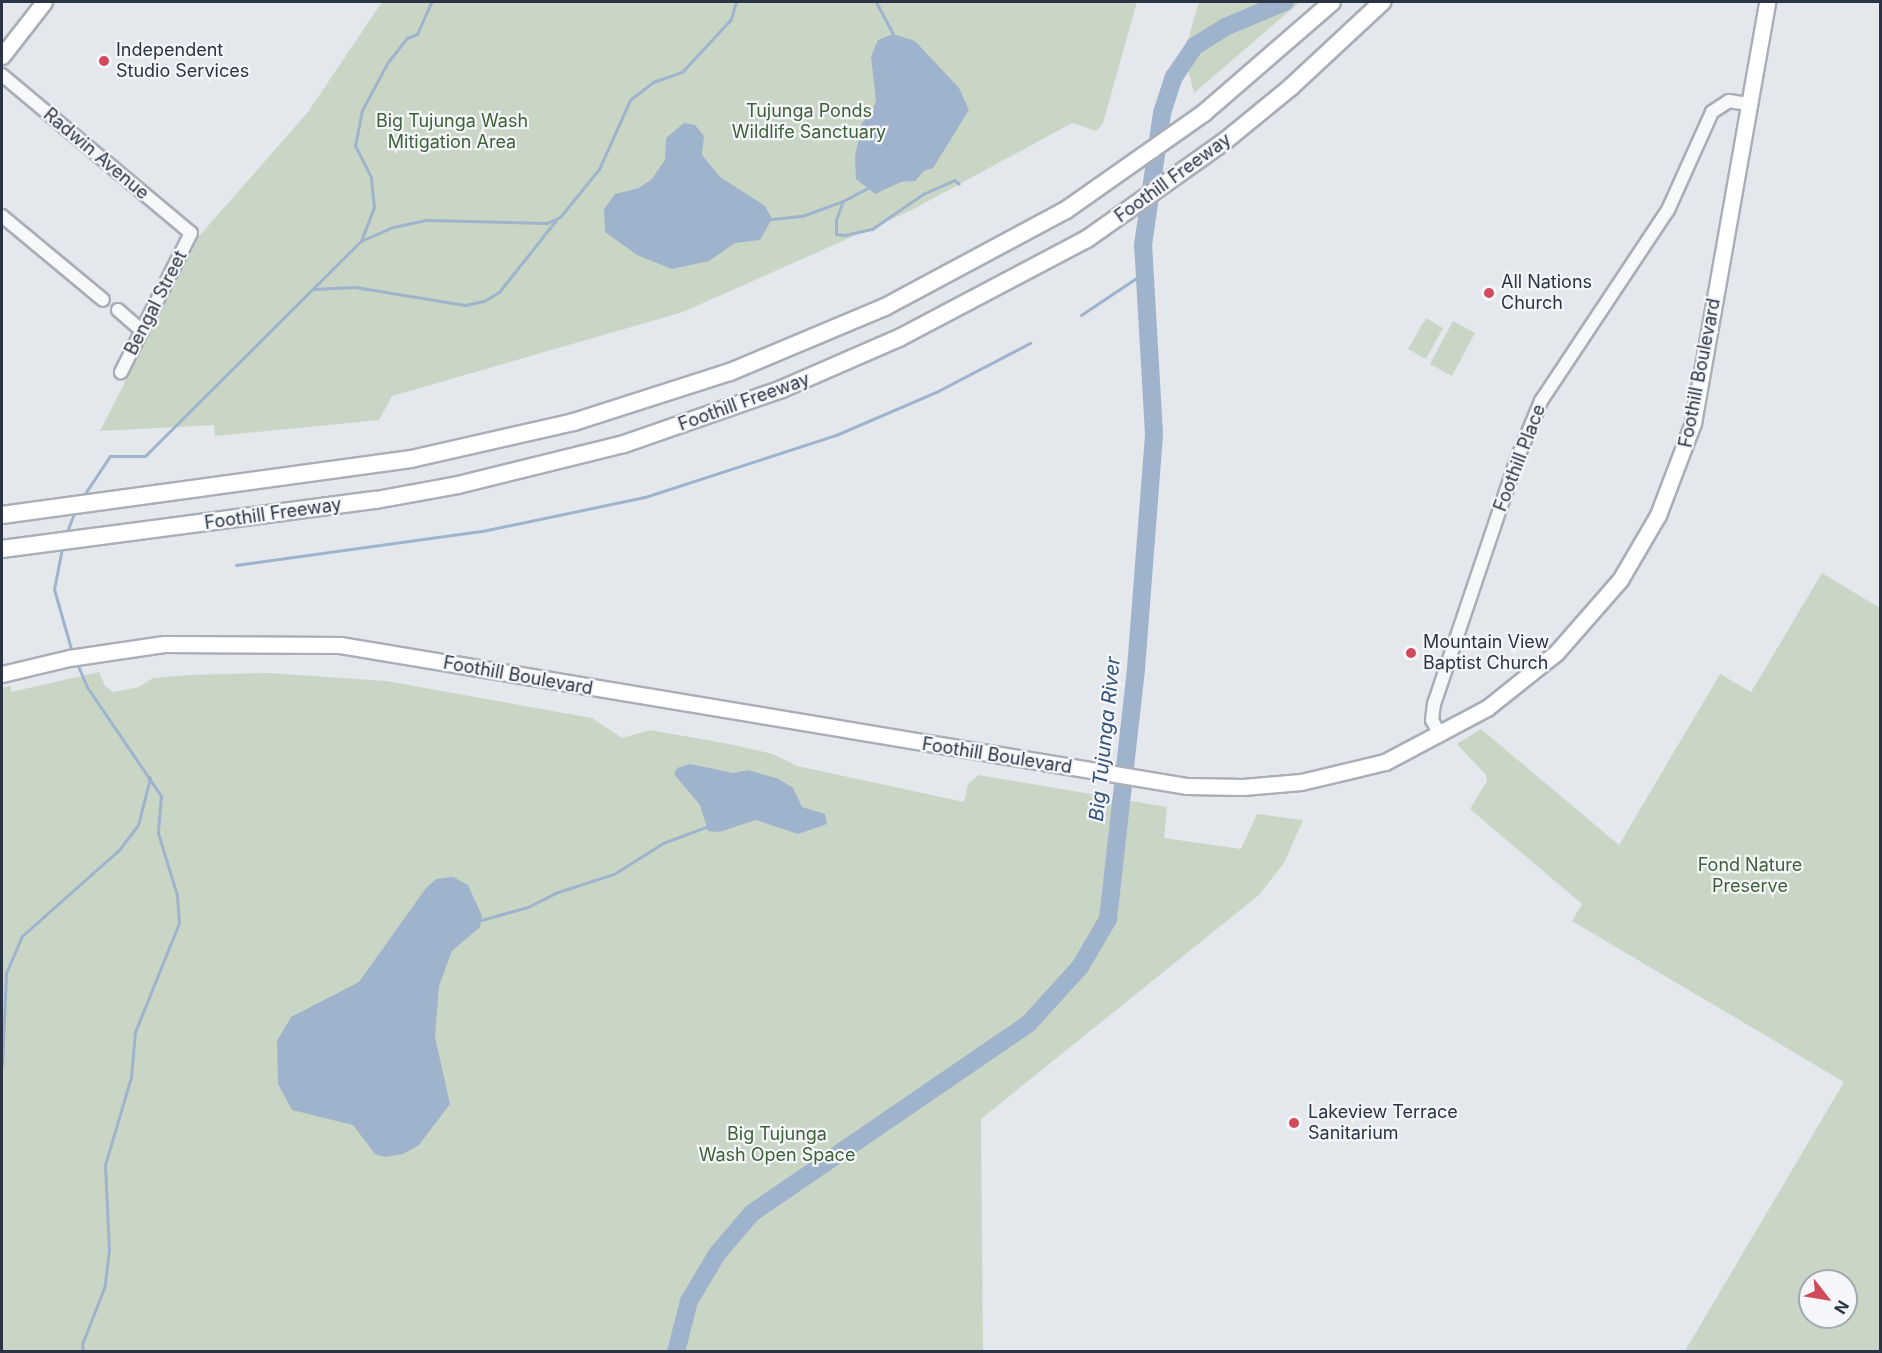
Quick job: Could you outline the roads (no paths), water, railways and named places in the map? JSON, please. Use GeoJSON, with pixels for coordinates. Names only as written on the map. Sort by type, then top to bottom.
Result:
{"type":"FeatureCollection","features":[{"type":"Feature","properties":{"kind":"highway","name":"Foothill Freeway"},"geometry":{"type":"LineString","coordinates":[[2,514],[188,490],[451,451],[664,395],[769,357],[856,320],[1066,210],[1203,113],[1332,2]]}},
{"type":"Feature","properties":{"kind":"highway","name":"Foothill Freeway"},"geometry":{"type":"LineString","coordinates":[[2,549],[417,493],[540,466],[644,437],[742,405],[850,360],[1056,255],[1122,216],[1225,141],[1291,87],[1382,2]]}},
{"type":"Feature","properties":{"kind":"main road"},"geometry":{"type":"LineString","coordinates":[[2,56],[44,2]]}},
{"type":"Feature","properties":{"kind":"main road","name":"Foothill Boulevard"},"geometry":{"type":"LineString","coordinates":[[2,674],[118,650],[201,642],[340,645],[927,744],[1212,787],[1301,782],[1385,762],[1440,735],[1487,708],[1556,653],[1609,594],[1658,515],[1694,423],[1767,2]]}},
{"type":"Feature","properties":{"kind":"street","name":"Radwin Avenue"},"geometry":{"type":"LineString","coordinates":[[2,75],[191,233]]}},
{"type":"Feature","properties":{"kind":"street","name":"Foothill Place"},"geometry":{"type":"LineString","coordinates":[[1440,735],[1432,720],[1434,704],[1516,459],[1541,401],[1668,210],[1713,112],[1729,101],[1748,104]]}},
{"type":"Feature","properties":{"kind":"street"},"geometry":{"type":"LineString","coordinates":[[2,216],[103,300]]}},
{"type":"Feature","properties":{"kind":"street","name":"Bengal Street"},"geometry":{"type":"LineString","coordinates":[[121,372],[191,233]]}},
{"type":"Feature","properties":{"kind":"street"},"geometry":{"type":"LineString","coordinates":[[118,310],[142,331]]}},
{"type":"Feature","properties":{"kind":"water"},"geometry":{"type":"Polygon","coordinates":[[[893,34],[915,41],[959,88],[969,110],[933,168],[924,171],[915,181],[901,182],[875,194],[856,179],[855,156],[862,123],[873,110],[876,100],[871,57],[878,40],[893,34]]]}},
{"type":"Feature","properties":{"kind":"water"},"geometry":{"type":"Polygon","coordinates":[[[684,123],[695,125],[704,136],[702,155],[720,177],[765,206],[772,219],[760,240],[735,243],[709,261],[672,269],[637,255],[605,232],[604,209],[615,194],[639,188],[652,179],[665,160],[666,138],[684,123]]]}},
{"type":"Feature","properties":{"kind":"water"},"geometry":{"type":"Polygon","coordinates":[[[690,764],[733,773],[748,770],[779,779],[793,788],[802,807],[825,814],[827,824],[798,834],[756,820],[719,832],[708,831],[700,805],[674,774],[677,768],[690,764]]]}},
{"type":"Feature","properties":{"kind":"water"},"geometry":{"type":"Polygon","coordinates":[[[453,877],[468,885],[482,916],[480,927],[452,951],[439,986],[435,1037],[450,1104],[419,1145],[403,1154],[385,1157],[375,1154],[353,1125],[292,1110],[278,1084],[277,1041],[291,1017],[359,982],[426,888],[436,879],[453,877]]]}},
{"type":"Feature","properties":{"kind":"waterway"},"geometry":{"type":"LineString","coordinates":[[361,241],[374,207],[371,177],[355,146],[362,110],[388,62],[407,38],[417,34],[431,2]]}},
{"type":"Feature","properties":{"kind":"waterway"},"geometry":{"type":"LineString","coordinates":[[82,498],[110,456],[145,456],[361,241],[393,227],[427,220],[547,223],[560,217],[599,169],[630,100],[653,82],[682,72],[731,19],[736,2]]}},
{"type":"Feature","properties":{"kind":"waterway"},"geometry":{"type":"LineString","coordinates":[[876,2],[893,34]]}},
{"type":"Feature","properties":{"kind":"waterway","name":"Big Tujunga River"},"geometry":{"type":"LineString","coordinates":[[676,1352],[689,1301],[717,1254],[752,1213],[1029,1023],[1080,967],[1108,919],[1136,669],[1154,434],[1143,245],[1162,113],[1174,77],[1195,46],[1225,27],[1285,2]]}},
{"type":"Feature","properties":{"kind":"waterway"},"geometry":{"type":"LineString","coordinates":[[843,201],[836,219],[836,234],[845,235],[872,229],[923,194],[954,180],[959,184]]}},
{"type":"Feature","properties":{"kind":"waterway"},"geometry":{"type":"LineString","coordinates":[[772,219],[802,216],[843,201],[867,188]]}},
{"type":"Feature","properties":{"kind":"waterway"},"geometry":{"type":"LineString","coordinates":[[314,289],[355,287],[465,305],[484,301],[499,292],[556,220]]}},
{"type":"Feature","properties":{"kind":"waterway"},"geometry":{"type":"LineString","coordinates":[[1081,315],[1144,273]]}},
{"type":"Feature","properties":{"kind":"waterway"},"geometry":{"type":"LineString","coordinates":[[236,565],[487,530],[645,497],[836,435],[938,391],[1030,343]]}},
{"type":"Feature","properties":{"kind":"waterway"},"geometry":{"type":"LineString","coordinates":[[65,536],[75,511]]}},
{"type":"Feature","properties":{"kind":"waterway"},"geometry":{"type":"LineString","coordinates":[[62,548],[54,589],[72,652]]}},
{"type":"Feature","properties":{"kind":"waterway"},"geometry":{"type":"LineString","coordinates":[[76,661],[87,687],[161,796],[158,833],[177,895],[179,923],[135,1032],[131,1077],[105,1165],[109,1250],[104,1288],[82,1344],[83,1352]]}},
{"type":"Feature","properties":{"kind":"waterway"},"geometry":{"type":"LineString","coordinates":[[2,1066],[6,973],[22,936],[119,850],[138,825],[150,778]]}},
{"type":"Feature","properties":{"kind":"waterway"},"geometry":{"type":"LineString","coordinates":[[481,920],[528,907],[555,893],[614,874],[663,843],[706,827]]}},
{"type":"Feature","properties":{"kind":"place","name":"Independent Studio Services"},"geometry":{"type":"Point","coordinates":[104,61]}},
{"type":"Feature","properties":{"kind":"place","name":"All Nations Church"},"geometry":{"type":"Point","coordinates":[1489,293]}},
{"type":"Feature","properties":{"kind":"place","name":"Mountain View Baptist Church"},"geometry":{"type":"Point","coordinates":[1411,653]}},
{"type":"Feature","properties":{"kind":"place","name":"Lakeview Terrace Sanitarium"},"geometry":{"type":"Point","coordinates":[1294,1123]}},
{"type":"Feature","properties":{"kind":"park label","name":"Tujunga Ponds Wildlife Sanctuary"},"geometry":{"type":"Point","coordinates":[809,122]}},
{"type":"Feature","properties":{"kind":"park label","name":"Big Tujunga Wash Mitigation Area"},"geometry":{"type":"Point","coordinates":[452,132]}},
{"type":"Feature","properties":{"kind":"park label","name":"Fond Nature Preserve"},"geometry":{"type":"Point","coordinates":[1750,876]}},
{"type":"Feature","properties":{"kind":"park label","name":"Big Tujunga Wash Open Space"},"geometry":{"type":"Point","coordinates":[777,1145]}}]}
